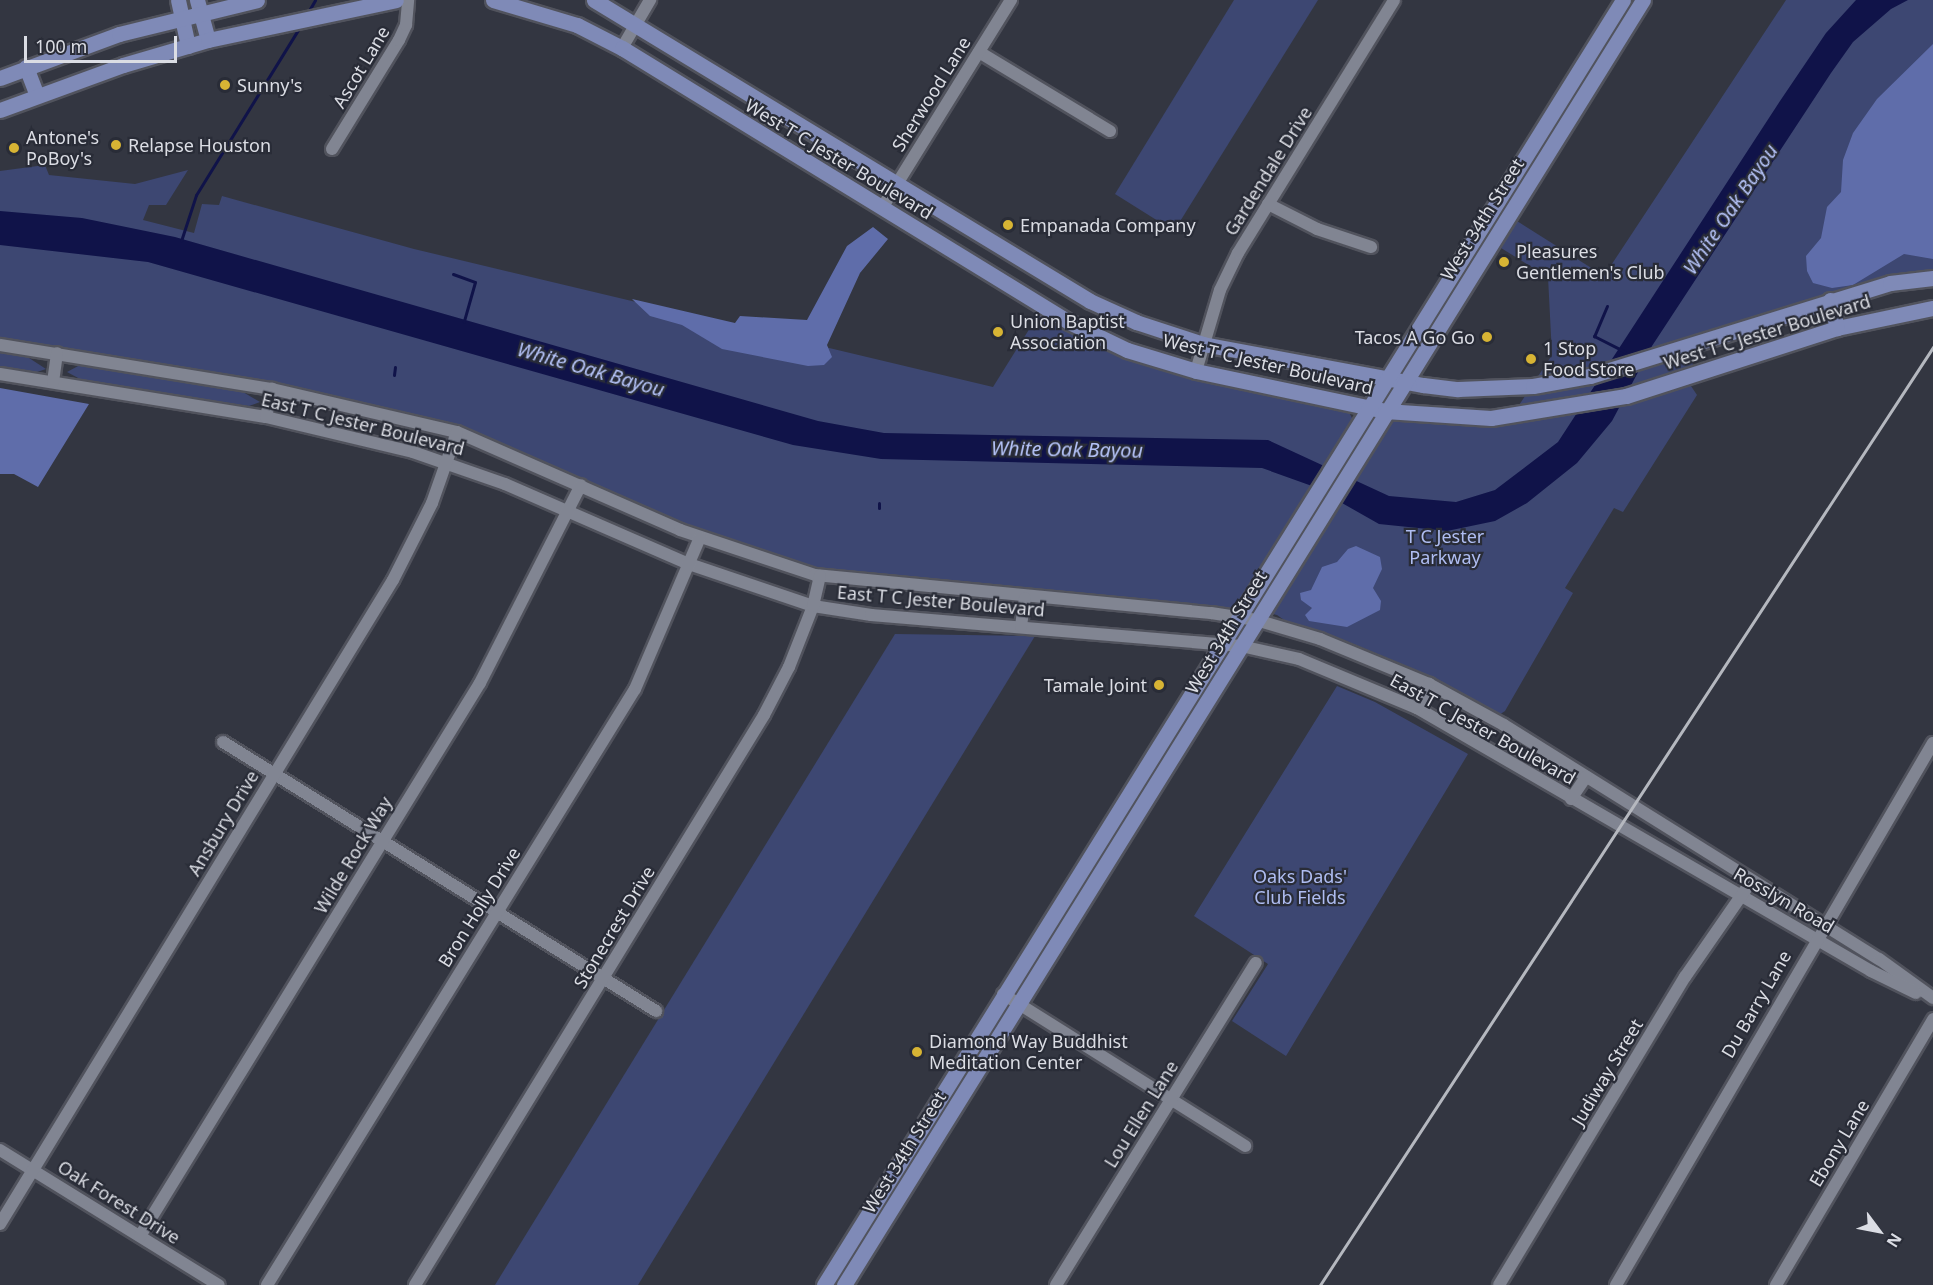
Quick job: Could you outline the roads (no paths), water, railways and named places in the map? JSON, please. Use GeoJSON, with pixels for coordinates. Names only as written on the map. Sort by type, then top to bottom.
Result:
{"type":"FeatureCollection","features":[{"type":"Feature","properties":{"kind":"main road"},"geometry":{"type":"LineString","coordinates":[[178,0],[188,46]]}},
{"type":"Feature","properties":{"kind":"main road"},"geometry":{"type":"LineString","coordinates":[[0,78],[119,34],[182,19],[199,7],[258,0]]}},
{"type":"Feature","properties":{"kind":"main road"},"geometry":{"type":"LineString","coordinates":[[0,110],[37,95],[208,40],[280,27],[331,13],[396,0]]}},
{"type":"Feature","properties":{"kind":"main road","name":"West T C Jester Boulevard"},"geometry":{"type":"LineString","coordinates":[[493,0],[577,25],[622,48],[1069,322],[1127,350],[1196,371],[1368,408],[1491,418],[1561,409],[1658,386],[1794,345],[1837,328],[1933,308]]}},
{"type":"Feature","properties":{"kind":"main road","name":"West T C Jester Boulevard"},"geometry":{"type":"LineString","coordinates":[[594,0],[636,23],[1090,301],[1136,322],[1203,344],[1385,379],[1458,389],[1533,386],[1590,376],[1890,283],[1933,278]]}},
{"type":"Feature","properties":{"kind":"main road","name":"West 34th Street"},"geometry":{"type":"LineString","coordinates":[[844,1285],[1241,646],[1352,436],[1385,379],[1623,0]]}},
{"type":"Feature","properties":{"kind":"main road","name":"West 34th Street"},"geometry":{"type":"LineString","coordinates":[[824,1285],[1239,618],[1365,445],[1643,0]]}},
{"type":"Feature","properties":{"kind":"main road"},"geometry":{"type":"LineString","coordinates":[[199,7],[208,40]]}},
{"type":"Feature","properties":{"kind":"main road"},"geometry":{"type":"LineString","coordinates":[[26,67],[37,95]]}},
{"type":"Feature","properties":{"kind":"main road"},"geometry":{"type":"LineString","coordinates":[[1830,300],[1837,328]]}},
{"type":"Feature","properties":{"kind":"main road"},"geometry":{"type":"LineString","coordinates":[[1533,386],[1536,412]]}},
{"type":"Feature","properties":{"kind":"main road"},"geometry":{"type":"LineString","coordinates":[[1133,790],[1146,799]]}},
{"type":"Feature","properties":{"kind":"main road"},"geometry":{"type":"LineString","coordinates":[[932,1109],[947,1119]]}},
{"type":"Feature","properties":{"kind":"main road"},"geometry":{"type":"LineString","coordinates":[[864,1220],[878,1229]]}},
{"type":"Feature","properties":{"kind":"street","name":"Ascot Lane"},"geometry":{"type":"LineString","coordinates":[[332,149],[399,40],[406,25],[408,0]]}},
{"type":"Feature","properties":{"kind":"street"},"geometry":{"type":"LineString","coordinates":[[622,48],[650,0]]}},
{"type":"Feature","properties":{"kind":"street","name":"Sherwood Lane"},"geometry":{"type":"LineString","coordinates":[[882,208],[1011,0]]}},
{"type":"Feature","properties":{"kind":"street","name":"Gardendale Drive"},"geometry":{"type":"LineString","coordinates":[[1196,371],[1220,290],[1268,204],[1394,0]]}},
{"type":"Feature","properties":{"kind":"street"},"geometry":{"type":"LineString","coordinates":[[979,52],[1110,131]]}},
{"type":"Feature","properties":{"kind":"street"},"geometry":{"type":"LineString","coordinates":[[1268,204],[1317,229],[1371,247]]}},
{"type":"Feature","properties":{"kind":"street","name":"East T C Jester Boulevard"},"geometry":{"type":"LineString","coordinates":[[0,345],[273,388],[457,432],[700,537],[820,576],[1256,620],[1352,651],[1429,684],[1504,725],[1633,805]]}},
{"type":"Feature","properties":{"kind":"street"},"geometry":{"type":"LineString","coordinates":[[53,382],[57,353]]}},
{"type":"Feature","properties":{"kind":"street","name":"East T C Jester Boulevard"},"geometry":{"type":"LineString","coordinates":[[0,374],[266,417],[446,463],[568,511],[689,564],[813,606],[871,615],[1241,646],[1299,659],[1417,708],[1620,826]]}},
{"type":"Feature","properties":{"kind":"street"},"geometry":{"type":"LineString","coordinates":[[266,417],[273,388]]}},
{"type":"Feature","properties":{"kind":"street","name":"Ansbury Drive"},"geometry":{"type":"LineString","coordinates":[[0,1224],[415,541],[457,432]]}},
{"type":"Feature","properties":{"kind":"street","name":"Wilde Rock Way"},"geometry":{"type":"LineString","coordinates":[[140,1236],[480,683],[581,485]]}},
{"type":"Feature","properties":{"kind":"street","name":"Bron Holly Drive"},"geometry":{"type":"LineString","coordinates":[[267,1285],[635,689],[700,537]]}},
{"type":"Feature","properties":{"kind":"street","name":"Stonecrest Drive"},"geometry":{"type":"LineString","coordinates":[[415,1285],[764,715],[813,606],[820,576]]}},
{"type":"Feature","properties":{"kind":"street"},"geometry":{"type":"LineString","coordinates":[[1021,626],[1025,598]]}},
{"type":"Feature","properties":{"kind":"street"},"geometry":{"type":"LineString","coordinates":[[1417,708],[1429,684]]}},
{"type":"Feature","properties":{"kind":"street"},"geometry":{"type":"LineString","coordinates":[[223,742],[499,910],[656,1011]]}},
{"type":"Feature","properties":{"kind":"street","name":"Du Barry Lane"},"geometry":{"type":"LineString","coordinates":[[1616,1285],[1823,925],[1933,743]]}},
{"type":"Feature","properties":{"kind":"street"},"geometry":{"type":"LineString","coordinates":[[1571,799],[1586,777]]}},
{"type":"Feature","properties":{"kind":"street","name":"Rosslyn Road"},"geometry":{"type":"LineString","coordinates":[[1633,805],[1751,882],[1823,925],[1933,999]]}},
{"type":"Feature","properties":{"kind":"street","name":"Rosslyn Road"},"geometry":{"type":"LineString","coordinates":[[1620,826],[1871,972],[1933,999]]}},
{"type":"Feature","properties":{"kind":"street","name":"Judiway Street"},"geometry":{"type":"LineString","coordinates":[[1499,1285],[1685,977],[1751,882]]}},
{"type":"Feature","properties":{"kind":"street","name":"Lou Ellen Lane"},"geometry":{"type":"LineString","coordinates":[[1056,1285],[1256,963]]}},
{"type":"Feature","properties":{"kind":"street"},"geometry":{"type":"LineString","coordinates":[[1003,994],[1172,1098],[1245,1146]]}},
{"type":"Feature","properties":{"kind":"street","name":"Ebony Lane"},"geometry":{"type":"LineString","coordinates":[[1776,1285],[1933,1019]]}},
{"type":"Feature","properties":{"kind":"street","name":"Oak Forest Drive"},"geometry":{"type":"LineString","coordinates":[[0,1150],[219,1285]]}},
{"type":"Feature","properties":{"kind":"water","name":"White Oak Bayou"},"geometry":{"type":"Polygon","coordinates":[[[1856,0],[1908,0],[1891,9],[1853,42],[1831,73],[1652,346],[1612,421],[1577,463],[1527,503],[1495,521],[1447,531],[1379,524],[1312,486],[1262,468],[881,459],[793,445],[148,262],[0,245],[0,211],[82,218],[175,237],[818,421],[884,433],[1268,440],[1389,496],[1456,502],[1495,490],[1558,442],[1780,101],[1826,33],[1856,0]]]}},
{"type":"Feature","properties":{"kind":"waterway"},"geometry":{"type":"LineString","coordinates":[[307,14],[315,0]]}},
{"type":"Feature","properties":{"kind":"waterway"},"geometry":{"type":"LineString","coordinates":[[181,241],[196,195],[301,25]]}},
{"type":"Feature","properties":{"kind":"waterway"},"geometry":{"type":"LineString","coordinates":[[453,274],[475,282],[464,321]]}},
{"type":"Feature","properties":{"kind":"waterway"},"geometry":{"type":"LineString","coordinates":[[1607,306],[1594,336],[1624,351]]}},
{"type":"Feature","properties":{"kind":"waterway"},"geometry":{"type":"LineString","coordinates":[[394,375],[395,367]]}},
{"type":"Feature","properties":{"kind":"waterway"},"geometry":{"type":"LineString","coordinates":[[879,503],[879,508]]}},
{"type":"Feature","properties":{"kind":"railway"},"geometry":{"type":"LineString","coordinates":[[1320,1285],[1933,347]]}},
{"type":"Feature","properties":{"kind":"place","name":"Sunny's"},"geometry":{"type":"Point","coordinates":[225,85]}},
{"type":"Feature","properties":{"kind":"place","name":"Relapse Houston"},"geometry":{"type":"Point","coordinates":[116,145]}},
{"type":"Feature","properties":{"kind":"place","name":"Antone's PoBoy's"},"geometry":{"type":"Point","coordinates":[14,148]}},
{"type":"Feature","properties":{"kind":"place","name":"Empanada Company"},"geometry":{"type":"Point","coordinates":[1008,225]}},
{"type":"Feature","properties":{"kind":"place","name":"Pleasures Gentlemen's Club"},"geometry":{"type":"Point","coordinates":[1504,262]}},
{"type":"Feature","properties":{"kind":"place","name":"Union Baptist Association"},"geometry":{"type":"Point","coordinates":[998,332]}},
{"type":"Feature","properties":{"kind":"place","name":"Tacos A Go Go"},"geometry":{"type":"Point","coordinates":[1487,337]}},
{"type":"Feature","properties":{"kind":"place","name":"1 Stop Food Store"},"geometry":{"type":"Point","coordinates":[1531,359]}},
{"type":"Feature","properties":{"kind":"place","name":"Tamale Joint"},"geometry":{"type":"Point","coordinates":[1159,685]}},
{"type":"Feature","properties":{"kind":"place","name":"Diamond Way Buddhist Meditation Center"},"geometry":{"type":"Point","coordinates":[917,1052]}},
{"type":"Feature","properties":{"kind":"park label","name":"T C Jester Parkway"},"geometry":{"type":"Point","coordinates":[1445,547]}},
{"type":"Feature","properties":{"kind":"park label","name":"Oaks Dads' Club Fields"},"geometry":{"type":"Point","coordinates":[1300,887]}}]}
